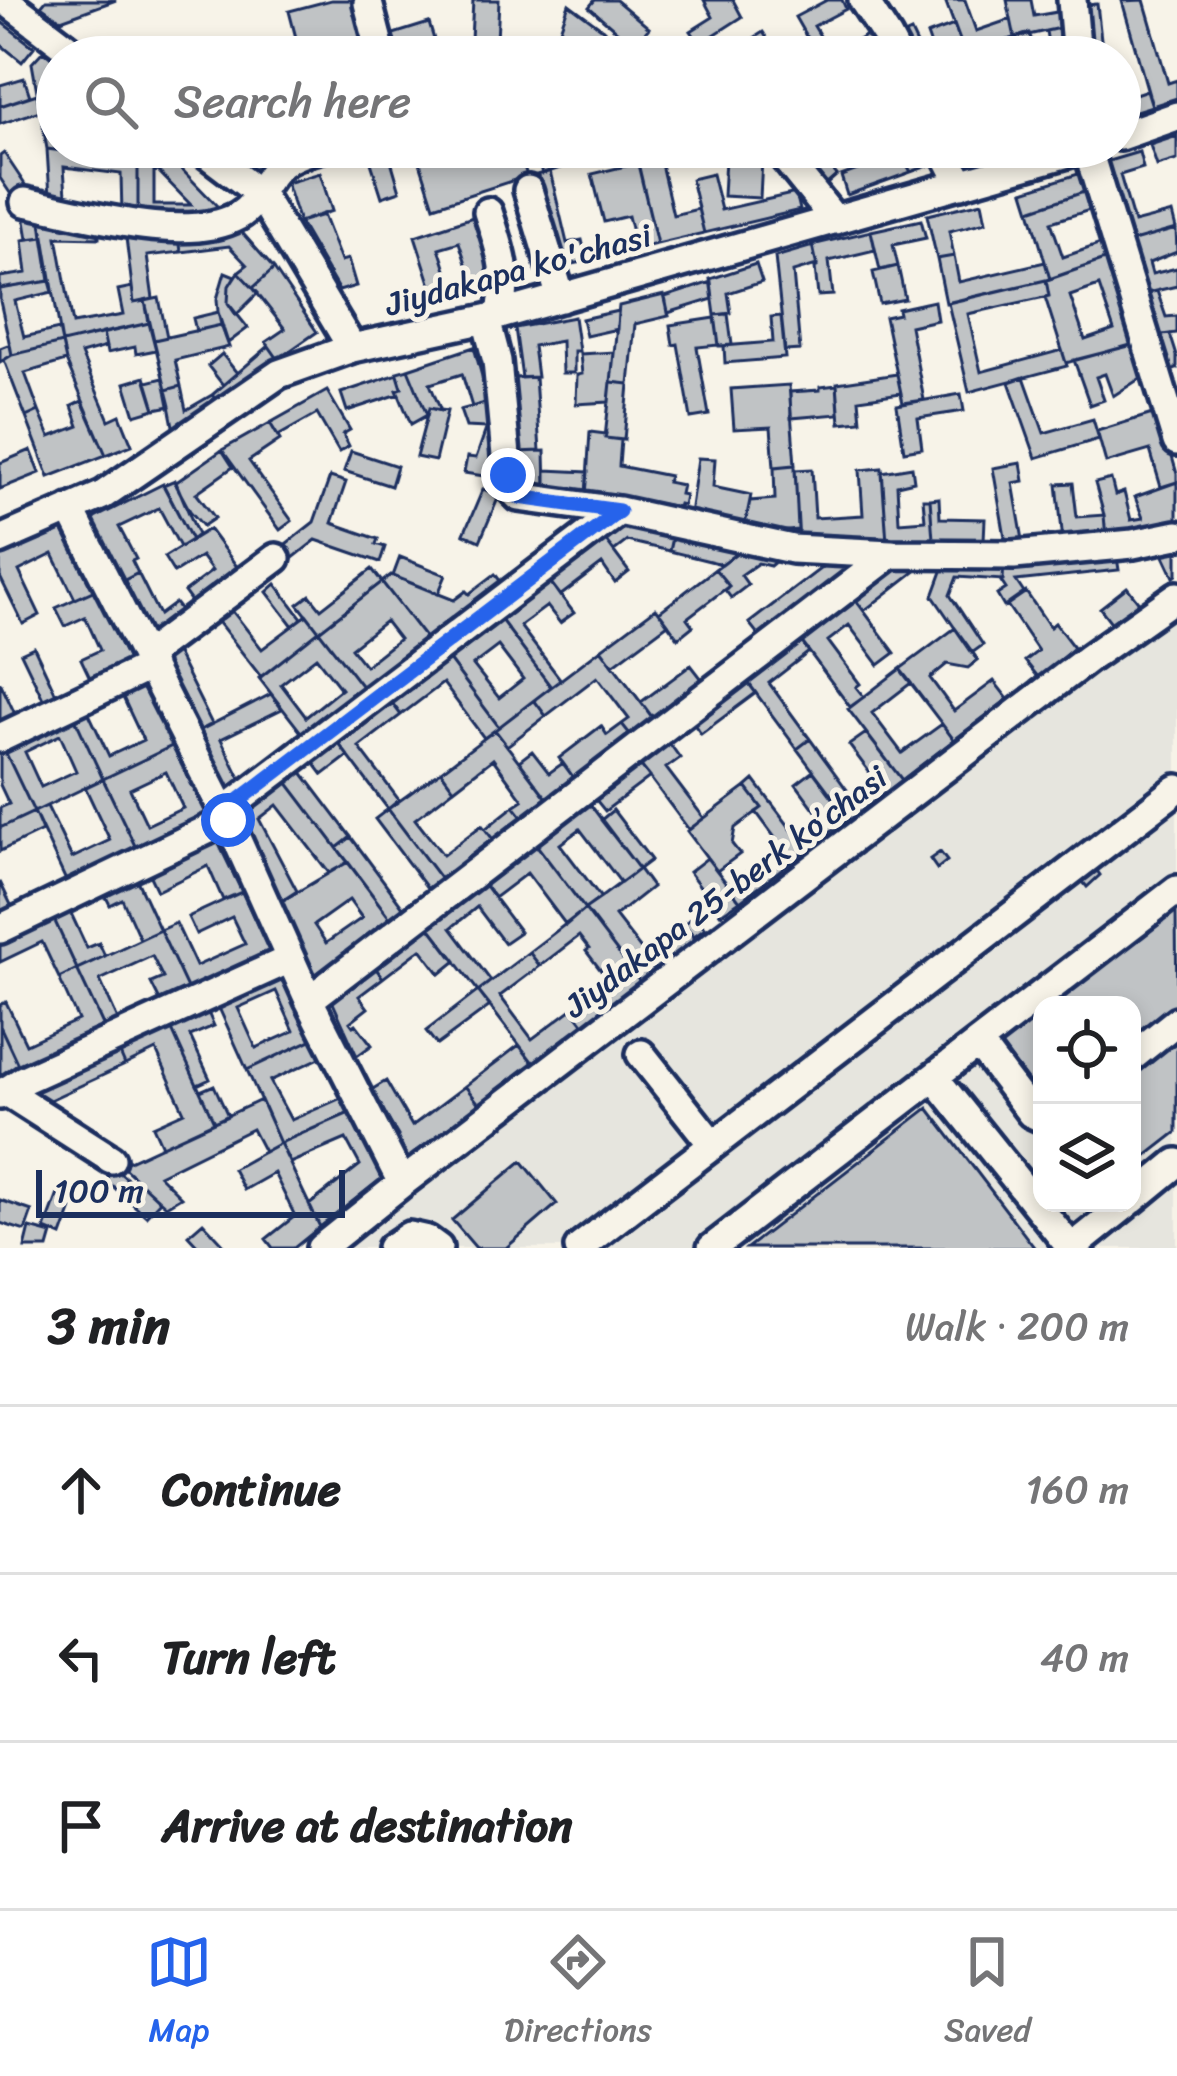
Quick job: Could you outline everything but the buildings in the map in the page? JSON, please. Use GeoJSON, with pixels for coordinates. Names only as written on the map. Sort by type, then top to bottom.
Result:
{"type":"FeatureCollection","features":[{"type":"Feature","properties":{"kind":"street"},"geometry":{"type":"LineString","coordinates":[[5,0],[52,36]]}},
{"type":"Feature","properties":{"kind":"street"},"geometry":{"type":"LineString","coordinates":[[863,0],[888,36]]}},
{"type":"Feature","properties":{"kind":"street"},"geometry":{"type":"LineString","coordinates":[[1072,0],[1075,36]]}},
{"type":"Feature","properties":{"kind":"street"},"geometry":{"type":"LineString","coordinates":[[368,3],[377,36]]}},
{"type":"Feature","properties":{"kind":"street"},"geometry":{"type":"LineString","coordinates":[[1141,129],[1177,116]]}},
{"type":"Feature","properties":{"kind":"street"},"geometry":{"type":"LineString","coordinates":[[226,168],[260,194],[352,348]]}},
{"type":"Feature","properties":{"kind":"street"},"geometry":{"type":"LineString","coordinates":[[25,202],[172,229],[211,226],[240,215],[277,168]]}},
{"type":"Feature","properties":{"kind":"street"},"geometry":{"type":"LineString","coordinates":[[793,168],[835,220]]}},
{"type":"Feature","properties":{"kind":"street"},"geometry":{"type":"LineString","coordinates":[[953,168],[961,184]]}},
{"type":"Feature","properties":{"kind":"street","name":"Jiydakapa ko'chasi"},"geometry":{"type":"LineString","coordinates":[[0,540],[103,495],[279,374],[352,348],[494,317],[1016,168]]}},
{"type":"Feature","properties":{"kind":"street"},"geometry":{"type":"LineString","coordinates":[[1094,168],[1177,441]]}},
{"type":"Feature","properties":{"kind":"street"},"geometry":{"type":"LineString","coordinates":[[528,190],[560,298]]}},
{"type":"Feature","properties":{"kind":"street"},"geometry":{"type":"LineString","coordinates":[[488,212],[505,267],[506,281],[494,317],[513,493],[534,501],[619,511],[792,549],[1014,555],[1177,535]]}},
{"type":"Feature","properties":{"kind":"street"},"geometry":{"type":"LineString","coordinates":[[70,509],[226,816],[309,1000],[402,1183]]}},
{"type":"Feature","properties":{"kind":"street"},"geometry":{"type":"LineString","coordinates":[[0,929],[226,816],[619,511]]}},
{"type":"Feature","properties":{"kind":"street"},"geometry":{"type":"LineString","coordinates":[[309,1000],[891,554]]}},
{"type":"Feature","properties":{"kind":"street"},"geometry":{"type":"LineString","coordinates":[[0,738],[148,661],[276,558]]}},
{"type":"Feature","properties":{"kind":"street","name":"Jiydakapa 25-berk koʼchasi"},"geometry":{"type":"LineString","coordinates":[[321,1248],[1089,658],[1177,596]]}},
{"type":"Feature","properties":{"kind":"street"},"geometry":{"type":"LineString","coordinates":[[579,1248],[1177,789]]}},
{"type":"Feature","properties":{"kind":"street"},"geometry":{"type":"LineString","coordinates":[[712,1248],[1177,890]]}},
{"type":"Feature","properties":{"kind":"street"},"geometry":{"type":"LineString","coordinates":[[2,1093],[290,959]]}},
{"type":"Feature","properties":{"kind":"street"},"geometry":{"type":"LineString","coordinates":[[1141,1050],[1177,1021]]}},
{"type":"Feature","properties":{"kind":"street"},"geometry":{"type":"LineString","coordinates":[[978,1043],[1033,1114]]}},
{"type":"Feature","properties":{"kind":"street"},"geometry":{"type":"LineString","coordinates":[[641,1054],[713,1145]]}},
{"type":"Feature","properties":{"kind":"street"},"geometry":{"type":"LineString","coordinates":[[934,1077],[1072,1248],[1116,1212]]}},
{"type":"Feature","properties":{"kind":"street"},"geometry":{"type":"LineString","coordinates":[[2,1093],[111,1159]]}},
{"type":"Feature","properties":{"kind":"street"},"geometry":{"type":"LineString","coordinates":[[1141,1192],[1177,1163]]}},
{"type":"Feature","properties":{"kind":"street"},"geometry":{"type":"LineString","coordinates":[[394,1247],[409,1236],[438,1248]]}},
{"type":"Feature","properties":{"kind":"shaded area"},"geometry":{"type":"Polygon","coordinates":[[[1177,611],[1177,1248],[347,1248],[1177,611]]]}},
{"type":"Feature","properties":{"kind":"route"},"geometry":{"type":"LineString","coordinates":[[228,820],[224,812],[619,511],[519,497],[509,487],[508,475]]}}]}
